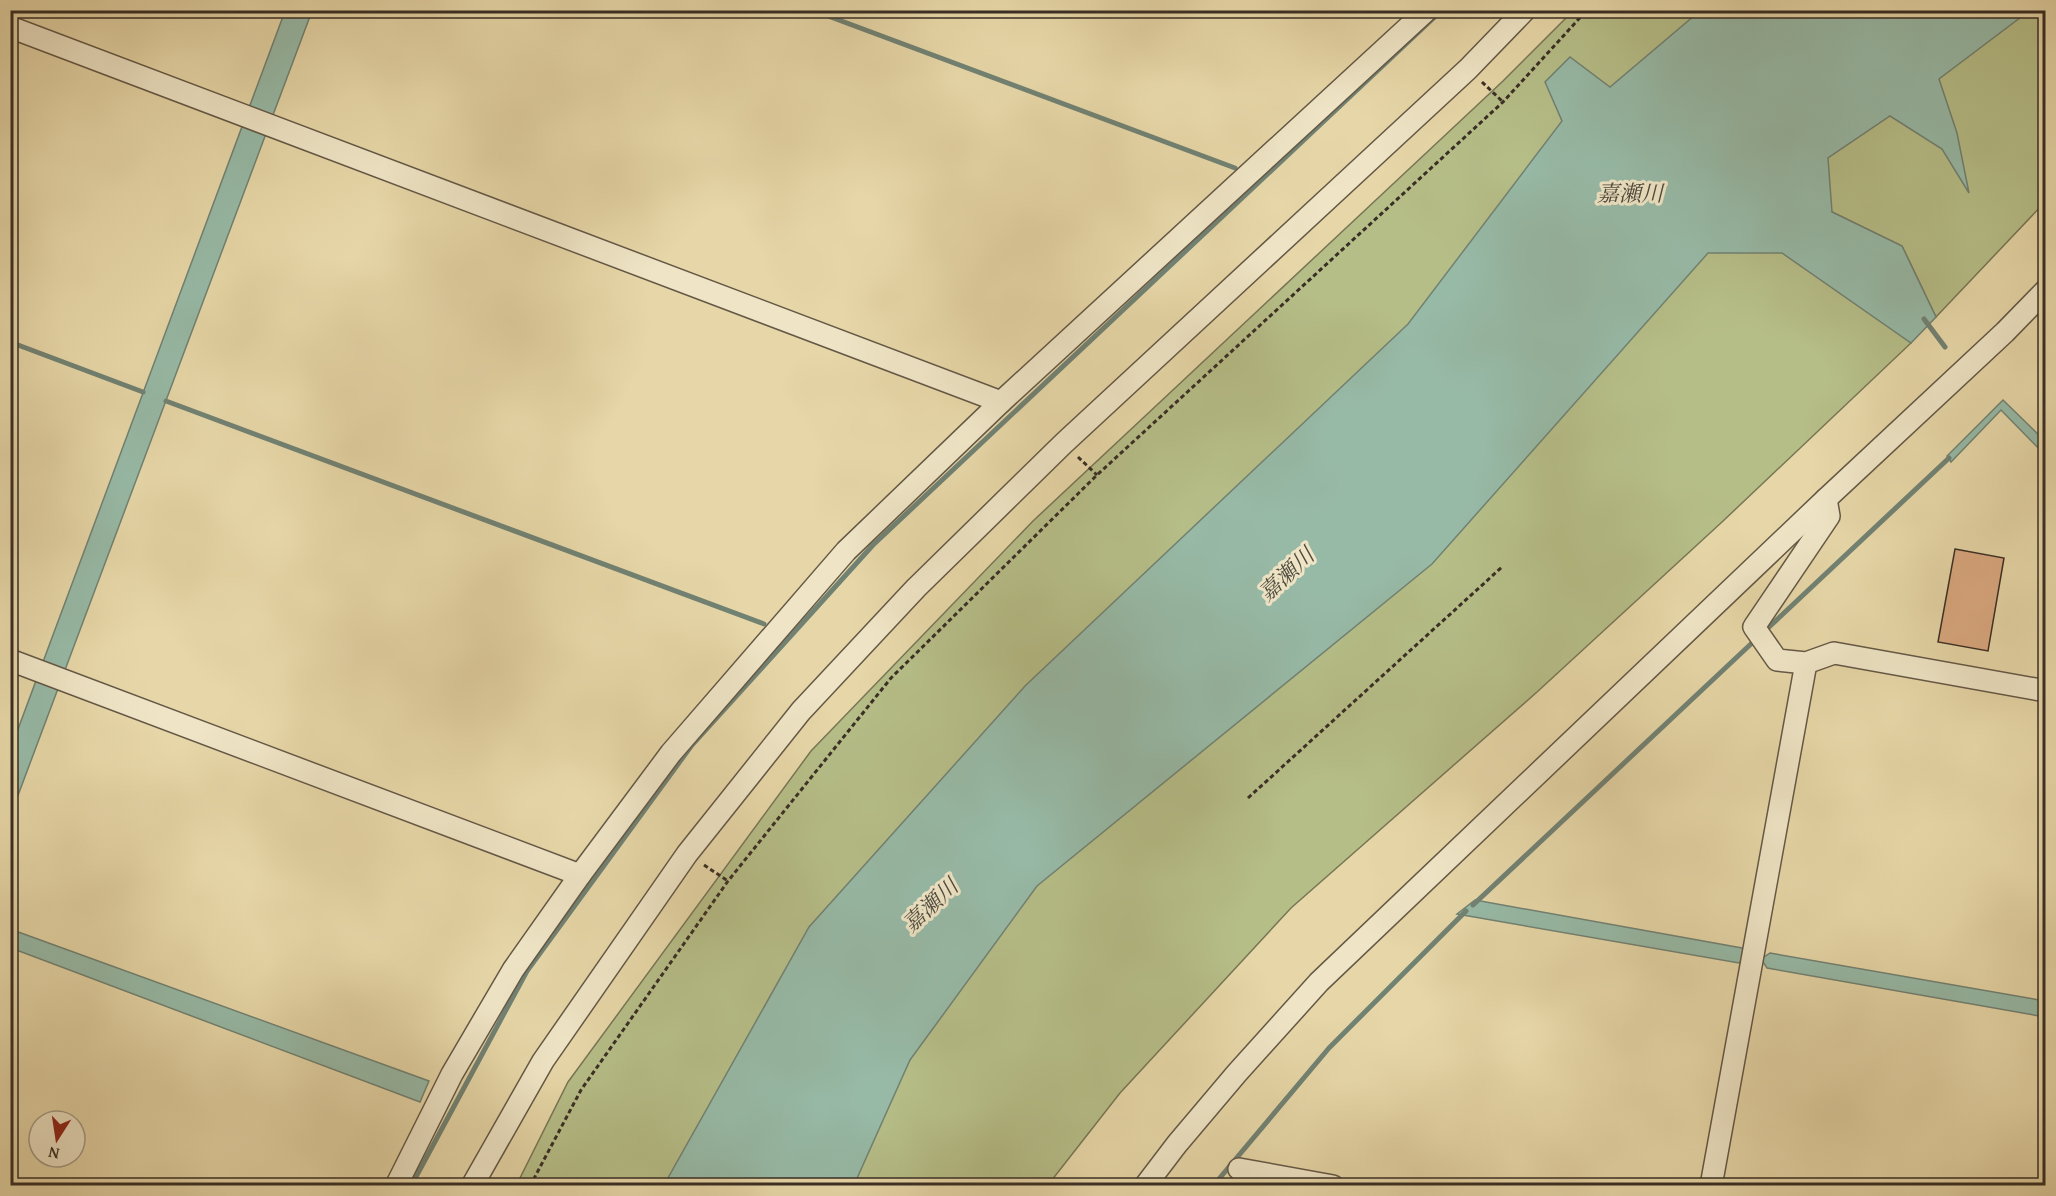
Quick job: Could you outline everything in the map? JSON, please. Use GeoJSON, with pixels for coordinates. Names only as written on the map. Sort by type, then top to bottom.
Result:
{"type":"FeatureCollection","features":[{"type":"Feature","properties":{"kind":"street"},"geometry":{"type":"LineString","coordinates":[[396,1185],[452,1074],[513,970],[580,875],[671,753],[846,551],[1001,402],[1427,10]]}},
{"type":"Feature","properties":{"kind":"street"},"geometry":{"type":"LineString","coordinates":[[472,1185],[543,1061],[687,854],[801,711],[916,588],[1064,443],[1468,69],[1525,10]]}},
{"type":"Feature","properties":{"kind":"street"},"geometry":{"type":"LineString","coordinates":[[10,27],[1001,402]]}},
{"type":"Feature","properties":{"kind":"street"},"geometry":{"type":"LineString","coordinates":[[1145,1185],[1237,1073],[1319,982],[1826,499],[2005,332],[2046,290]]}},
{"type":"Feature","properties":{"kind":"street"},"geometry":{"type":"LineString","coordinates":[[1826,499],[1828,516],[1754,627],[1777,660],[1806,663],[1833,653],[2046,691]]}},
{"type":"Feature","properties":{"kind":"street"},"geometry":{"type":"LineString","coordinates":[[10,660],[580,875]]}},
{"type":"Feature","properties":{"kind":"street"},"geometry":{"type":"LineString","coordinates":[[1711,1185],[1806,663]]}},
{"type":"Feature","properties":{"kind":"street"},"geometry":{"type":"LineString","coordinates":[[1239,1169],[1333,1185]]}},
{"type":"Feature","properties":{"kind":"path"},"geometry":{"type":"LineString","coordinates":[[530,1185],[581,1090],[728,881],[891,678],[1097,475],[1503,102],[1587,10]]}},
{"type":"Feature","properties":{"kind":"path"},"geometry":{"type":"LineString","coordinates":[[1468,69],[1503,102]]}},
{"type":"Feature","properties":{"kind":"path"},"geometry":{"type":"LineString","coordinates":[[1064,443],[1097,475]]}},
{"type":"Feature","properties":{"kind":"path"},"geometry":{"type":"LineString","coordinates":[[1248,798],[1502,567]]}},
{"type":"Feature","properties":{"kind":"path"},"geometry":{"type":"LineString","coordinates":[[687,854],[728,881]]}},
{"type":"Feature","properties":{"kind":"green space"},"geometry":{"type":"Polygon","coordinates":[[[1573,11],[1750,11],[1589,140],[692,1185],[516,1186],[568,1082],[811,751],[1033,521],[1503,81],[1573,11]]]}},
{"type":"Feature","properties":{"kind":"green space"},"geometry":{"type":"Polygon","coordinates":[[[1994,11],[2045,11],[2045,202],[1936,317],[1902,246],[1832,212],[1801,155],[1918,70],[1994,11]]]}},
{"type":"Feature","properties":{"kind":"green space"},"geometry":{"type":"Polygon","coordinates":[[[1716,221],[1775,233],[1888,310],[1911,343],[1722,522],[1537,692],[1291,908],[1120,1093],[1048,1185],[829,1186],[893,1048],[1041,860],[1716,221]]]}},
{"type":"Feature","properties":{"kind":"water","name":"嘉瀬川"},"geometry":{"type":"Polygon","coordinates":[[[1701,10],[2029,11],[1939,79],[1957,133],[1969,193],[1942,149],[1890,116],[1828,158],[1832,212],[1902,246],[1936,317],[1911,343],[1782,253],[1708,253],[1432,564],[1037,886],[910,1060],[854,1185],[664,1185],[809,927],[1025,686],[1408,324],[1562,121],[1545,82],[1570,57],[1610,87],[1701,10]]]}},
{"type":"Feature","properties":{"kind":"water"},"geometry":{"type":"Polygon","coordinates":[[[285,11],[312,11],[11,814],[11,748],[285,11]]]}},
{"type":"Feature","properties":{"kind":"water"},"geometry":{"type":"Polygon","coordinates":[[[2003,400],[2045,441],[2045,455],[2001,410],[1951,462],[1947,456],[2003,400]]]}},
{"type":"Feature","properties":{"kind":"water"},"geometry":{"type":"Polygon","coordinates":[[[1475,900],[1742,948],[1747,956],[1739,963],[1457,914],[1475,900]]]}},
{"type":"Feature","properties":{"kind":"water"},"geometry":{"type":"Polygon","coordinates":[[[10,929],[429,1081],[420,1102],[11,948],[10,929]]]}},
{"type":"Feature","properties":{"kind":"water"},"geometry":{"type":"Polygon","coordinates":[[[1770,953],[2045,1001],[2045,1017],[1767,968],[1761,959],[1770,953]]]}},
{"type":"Feature","properties":{"kind":"building"},"geometry":{"type":"Polygon","coordinates":[[[1955,549],[2004,558],[1988,651],[1938,642],[1955,549]]]}},
{"type":"Feature","properties":{"kind":"waterway"},"geometry":{"type":"LineString","coordinates":[[812,10],[1235,168]]}},
{"type":"Feature","properties":{"kind":"waterway"},"geometry":{"type":"LineString","coordinates":[[411,1186],[527,971],[692,745],[873,545],[1442,10]]}},
{"type":"Feature","properties":{"kind":"waterway"},"geometry":{"type":"LineString","coordinates":[[1924,319],[1945,347]]}},
{"type":"Feature","properties":{"kind":"waterway"},"geometry":{"type":"LineString","coordinates":[[10,342],[143,392]]}},
{"type":"Feature","properties":{"kind":"waterway"},"geometry":{"type":"LineString","coordinates":[[166,401],[764,624]]}},
{"type":"Feature","properties":{"kind":"waterway"},"geometry":{"type":"LineString","coordinates":[[1768,628],[1949,458]]}},
{"type":"Feature","properties":{"kind":"waterway"},"geometry":{"type":"LineString","coordinates":[[1473,905],[1753,642]]}},
{"type":"Feature","properties":{"kind":"waterway"},"geometry":{"type":"LineString","coordinates":[[1213,1186],[1329,1048],[1466,911]]}}]}
